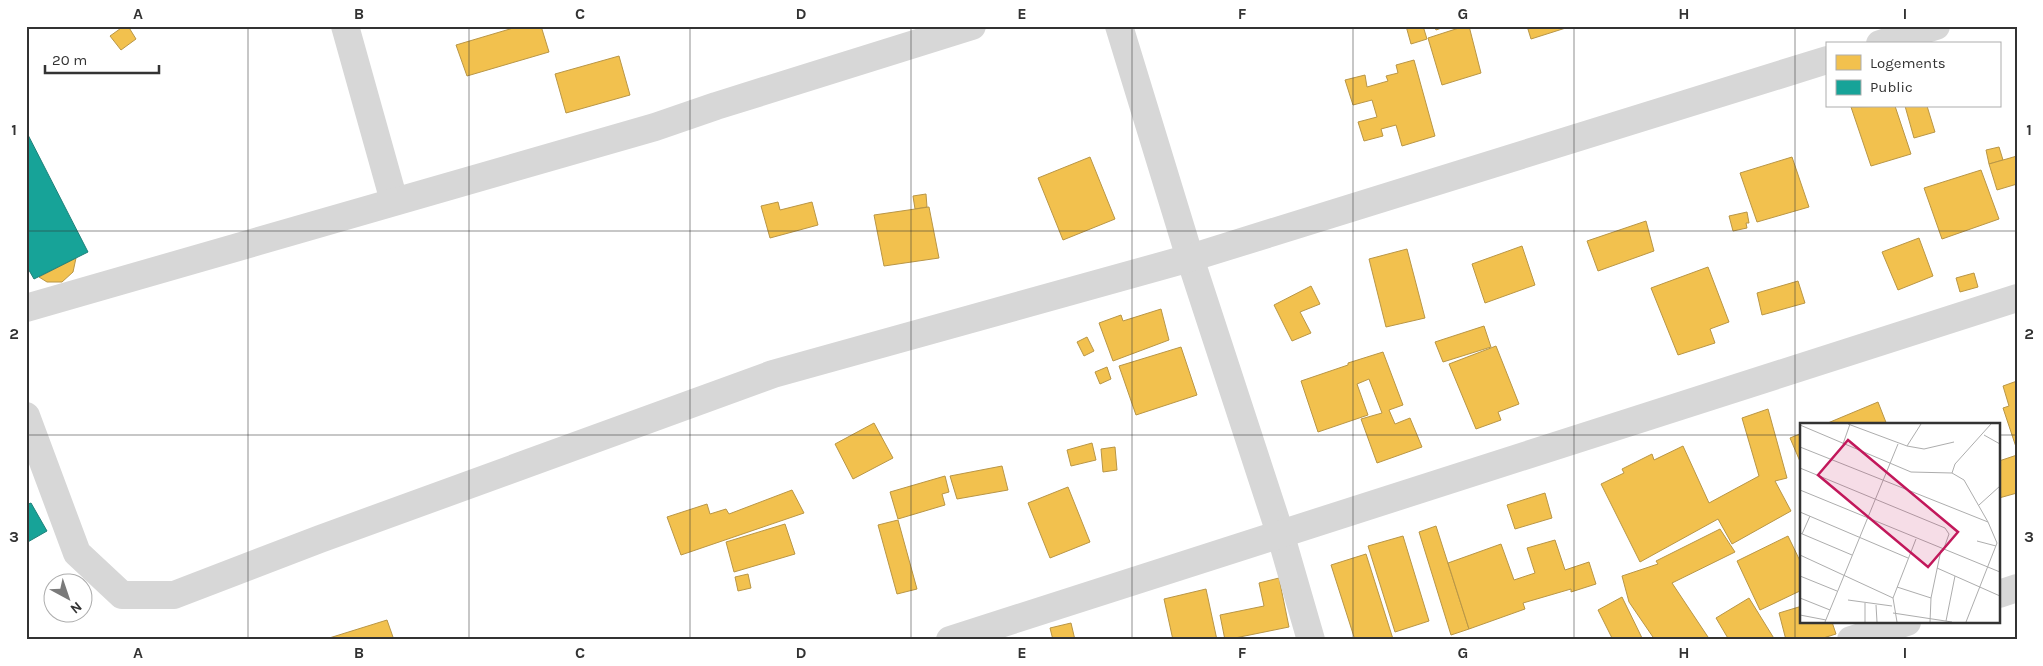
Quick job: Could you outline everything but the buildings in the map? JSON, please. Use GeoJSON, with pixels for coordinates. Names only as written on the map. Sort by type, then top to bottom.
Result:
{"type":"FeatureCollection","features":[{"type":"Feature","properties":{"kind":"street"},"geometry":{"type":"LineString","coordinates":[[345,26],[394,201]]}},
{"type":"Feature","properties":{"kind":"street"},"geometry":{"type":"LineString","coordinates":[[26,308],[655,127],[972,26]]}},
{"type":"Feature","properties":{"kind":"street"},"geometry":{"type":"LineString","coordinates":[[1119,26],[1190,258],[1280,533],[1311,640]]}},
{"type":"Feature","properties":{"kind":"street"},"geometry":{"type":"LineString","coordinates":[[1886,42],[1936,26]]}},
{"type":"Feature","properties":{"kind":"street"},"geometry":{"type":"LineString","coordinates":[[26,416],[77,553],[122,595],[174,595],[320,539],[773,374],[1190,258],[1826,60]]}},
{"type":"Feature","properties":{"kind":"street"},"geometry":{"type":"LineString","coordinates":[[950,640],[2017,298]]}},
{"type":"Feature","properties":{"kind":"street"},"geometry":{"type":"LineString","coordinates":[[2000,594],[2017,588]]}},
{"type":"Feature","properties":{"kind":"street"},"geometry":{"type":"LineString","coordinates":[[1851,640],[1901,624]]}}]}
